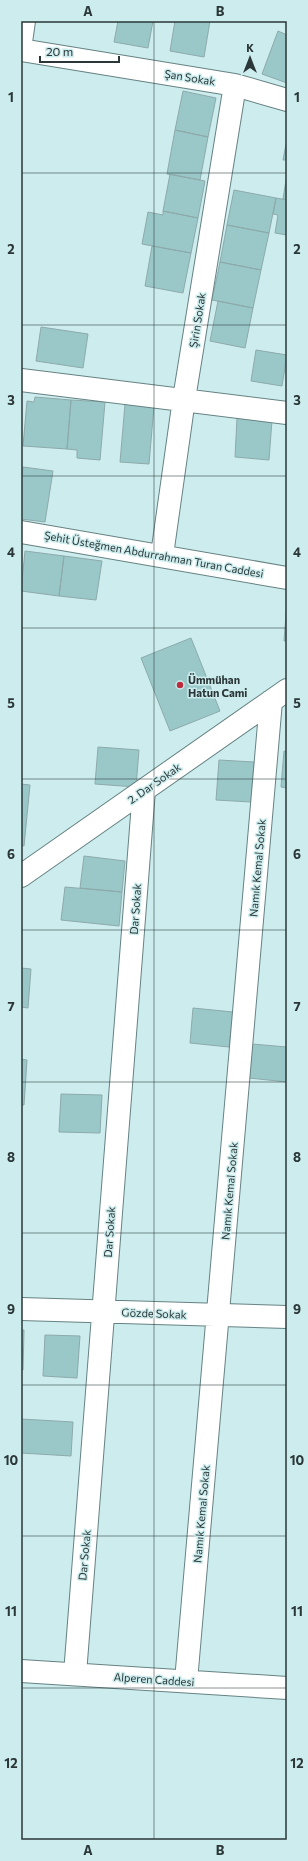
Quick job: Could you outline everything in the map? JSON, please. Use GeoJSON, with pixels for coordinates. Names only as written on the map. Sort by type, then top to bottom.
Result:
{"type":"FeatureCollection","features":[{"type":"Feature","properties":{"kind":"street"},"geometry":{"type":"LineString","coordinates":[[21,42],[24,21]]}},
{"type":"Feature","properties":{"kind":"street","name":"Şan Sokak"},"geometry":{"type":"LineString","coordinates":[[21,50],[235,85],[287,100]]}},
{"type":"Feature","properties":{"kind":"street","name":"Şirin Sokak"},"geometry":{"type":"LineString","coordinates":[[162,555],[184,399],[235,85]]}},
{"type":"Feature","properties":{"kind":"street"},"geometry":{"type":"LineString","coordinates":[[21,380],[184,399],[287,413]]}},
{"type":"Feature","properties":{"kind":"street","name":"Şehit Üsteğmen Abdurrahman Turan Caddesi"},"geometry":{"type":"LineString","coordinates":[[21,532],[162,555],[287,578]]}},
{"type":"Feature","properties":{"kind":"street","name":"2. Dar Sokak"},"geometry":{"type":"LineString","coordinates":[[21,876],[279,695]]}},
{"type":"Feature","properties":{"kind":"street","name":"Namık Kemal Sokak"},"geometry":{"type":"LineString","coordinates":[[186,1681],[218,1315],[279,695]]}},
{"type":"Feature","properties":{"kind":"street","name":"Dar Sokak"},"geometry":{"type":"LineString","coordinates":[[75,1674],[144,790]]}},
{"type":"Feature","properties":{"kind":"street","name":"Gözde Sokak"},"geometry":{"type":"LineString","coordinates":[[21,1309],[287,1317]]}},
{"type":"Feature","properties":{"kind":"street","name":"Alperen Caddesi"},"geometry":{"type":"LineString","coordinates":[[21,1671],[287,1688]]}},
{"type":"Feature","properties":{"kind":"building"},"geometry":{"type":"Polygon","coordinates":[[[118,21],[153,21],[148,48],[114,42],[118,21]]]}},
{"type":"Feature","properties":{"kind":"building"},"geometry":{"type":"Polygon","coordinates":[[[175,21],[210,21],[204,57],[170,51],[175,21]]]}},
{"type":"Feature","properties":{"kind":"building"},"geometry":{"type":"Polygon","coordinates":[[[278,31],[287,35],[287,83],[262,74],[278,31]]]}},
{"type":"Feature","properties":{"kind":"building"},"geometry":{"type":"Polygon","coordinates":[[[183,91],[216,98],[208,137],[175,130],[183,91]]]}},
{"type":"Feature","properties":{"kind":"building"},"geometry":{"type":"Polygon","coordinates":[[[175,130],[208,137],[200,180],[167,174],[175,130]]]}},
{"type":"Feature","properties":{"kind":"building"},"geometry":{"type":"Polygon","coordinates":[[[287,139],[287,160],[283,160],[287,139]]]}},
{"type":"Feature","properties":{"kind":"building"},"geometry":{"type":"Polygon","coordinates":[[[170,174],[205,181],[198,218],[163,211],[170,174]]]}},
{"type":"Feature","properties":{"kind":"building"},"geometry":{"type":"Polygon","coordinates":[[[287,174],[287,200],[283,199],[287,174]]]}},
{"type":"Feature","properties":{"kind":"building"},"geometry":{"type":"Polygon","coordinates":[[[234,190],[276,198],[269,233],[227,225],[234,190]]]}},
{"type":"Feature","properties":{"kind":"building"},"geometry":{"type":"Polygon","coordinates":[[[276,198],[287,200],[287,235],[275,233],[278,215],[273,214],[276,198]]]}},
{"type":"Feature","properties":{"kind":"building"},"geometry":{"type":"Polygon","coordinates":[[[163,211],[198,218],[191,253],[142,244],[148,212],[163,215],[163,211]]]}},
{"type":"Feature","properties":{"kind":"building"},"geometry":{"type":"Polygon","coordinates":[[[227,225],[269,233],[261,270],[220,262],[227,225]]]}},
{"type":"Feature","properties":{"kind":"building"},"geometry":{"type":"Polygon","coordinates":[[[152,246],[191,253],[183,293],[145,286],[152,246]]]}},
{"type":"Feature","properties":{"kind":"building"},"geometry":{"type":"Polygon","coordinates":[[[220,262],[261,270],[253,308],[212,300],[220,262]]]}},
{"type":"Feature","properties":{"kind":"building"},"geometry":{"type":"Polygon","coordinates":[[[218,301],[253,308],[245,348],[210,341],[218,301]]]}},
{"type":"Feature","properties":{"kind":"building"},"geometry":{"type":"Polygon","coordinates":[[[41,327],[88,334],[83,368],[36,361],[41,327]]]}},
{"type":"Feature","properties":{"kind":"building"},"geometry":{"type":"Polygon","coordinates":[[[256,350],[287,355],[282,386],[251,381],[256,350]]]}},
{"type":"Feature","properties":{"kind":"building"},"geometry":{"type":"Polygon","coordinates":[[[35,397],[71,400],[67,449],[23,446],[27,401],[34,402],[35,397]]]}},
{"type":"Feature","properties":{"kind":"building"},"geometry":{"type":"Polygon","coordinates":[[[71,400],[105,402],[100,460],[77,458],[77,450],[67,449],[71,400]]]}},
{"type":"Feature","properties":{"kind":"building"},"geometry":{"type":"Polygon","coordinates":[[[125,404],[154,406],[149,464],[120,462],[125,404]]]}},
{"type":"Feature","properties":{"kind":"building"},"geometry":{"type":"Polygon","coordinates":[[[237,418],[272,420],[269,460],[235,457],[237,418]]]}},
{"type":"Feature","properties":{"kind":"building"},"geometry":{"type":"Polygon","coordinates":[[[23,467],[53,471],[45,522],[21,519],[21,483],[23,467]]]}},
{"type":"Feature","properties":{"kind":"building"},"geometry":{"type":"Polygon","coordinates":[[[25,551],[64,556],[59,596],[21,591],[25,551]]]}},
{"type":"Feature","properties":{"kind":"building"},"geometry":{"type":"Polygon","coordinates":[[[64,556],[102,561],[96,600],[59,596],[64,556]]]}},
{"type":"Feature","properties":{"kind":"building"},"geometry":{"type":"Polygon","coordinates":[[[287,601],[287,641],[284,641],[287,601]]]}},
{"type":"Feature","properties":{"kind":"building","name":"Ümmühan Hatun Cami"},"geometry":{"type":"Polygon","coordinates":[[[191,638],[220,711],[170,731],[141,658],[191,638]]]}},
{"type":"Feature","properties":{"kind":"building"},"geometry":{"type":"Polygon","coordinates":[[[98,747],[139,750],[136,787],[95,784],[98,747]]]}},
{"type":"Feature","properties":{"kind":"building"},"geometry":{"type":"Polygon","coordinates":[[[284,751],[287,752],[287,788],[281,787],[284,751]]]}},
{"type":"Feature","properties":{"kind":"building"},"geometry":{"type":"Polygon","coordinates":[[[219,760],[254,762],[251,802],[216,800],[219,760]]]}},
{"type":"Feature","properties":{"kind":"building"},"geometry":{"type":"Polygon","coordinates":[[[21,784],[30,785],[24,846],[21,845],[21,784]]]}},
{"type":"Feature","properties":{"kind":"building"},"geometry":{"type":"Polygon","coordinates":[[[84,856],[125,861],[122,892],[80,888],[84,856]]]}},
{"type":"Feature","properties":{"kind":"building"},"geometry":{"type":"Polygon","coordinates":[[[65,887],[122,892],[119,926],[61,920],[65,887]]]}},
{"type":"Feature","properties":{"kind":"building"},"geometry":{"type":"Polygon","coordinates":[[[21,968],[31,969],[28,1008],[21,1007],[21,968]]]}},
{"type":"Feature","properties":{"kind":"building"},"geometry":{"type":"Polygon","coordinates":[[[193,1008],[233,1012],[229,1047],[190,1043],[193,1008]]]}},
{"type":"Feature","properties":{"kind":"building"},"geometry":{"type":"Polygon","coordinates":[[[252,1044],[287,1047],[287,1082],[249,1078],[252,1044]]]}},
{"type":"Feature","properties":{"kind":"building"},"geometry":{"type":"Polygon","coordinates":[[[21,1059],[27,1060],[24,1105],[21,1105],[21,1059]]]}},
{"type":"Feature","properties":{"kind":"building"},"geometry":{"type":"Polygon","coordinates":[[[61,1094],[102,1095],[100,1133],[59,1132],[61,1094]]]}},
{"type":"Feature","properties":{"kind":"building"},"geometry":{"type":"Polygon","coordinates":[[[21,1330],[24,1330],[23,1370],[21,1370],[21,1330]]]}},
{"type":"Feature","properties":{"kind":"building"},"geometry":{"type":"Polygon","coordinates":[[[45,1335],[80,1336],[77,1378],[43,1376],[45,1335]]]}},
{"type":"Feature","properties":{"kind":"building"},"geometry":{"type":"Polygon","coordinates":[[[21,1419],[73,1422],[71,1456],[21,1453],[21,1419]]]}},
{"type":"Feature","properties":{"kind":"place","name":"Ümmühan Hatun Cami"},"geometry":{"type":"Point","coordinates":[180,685]}}]}
